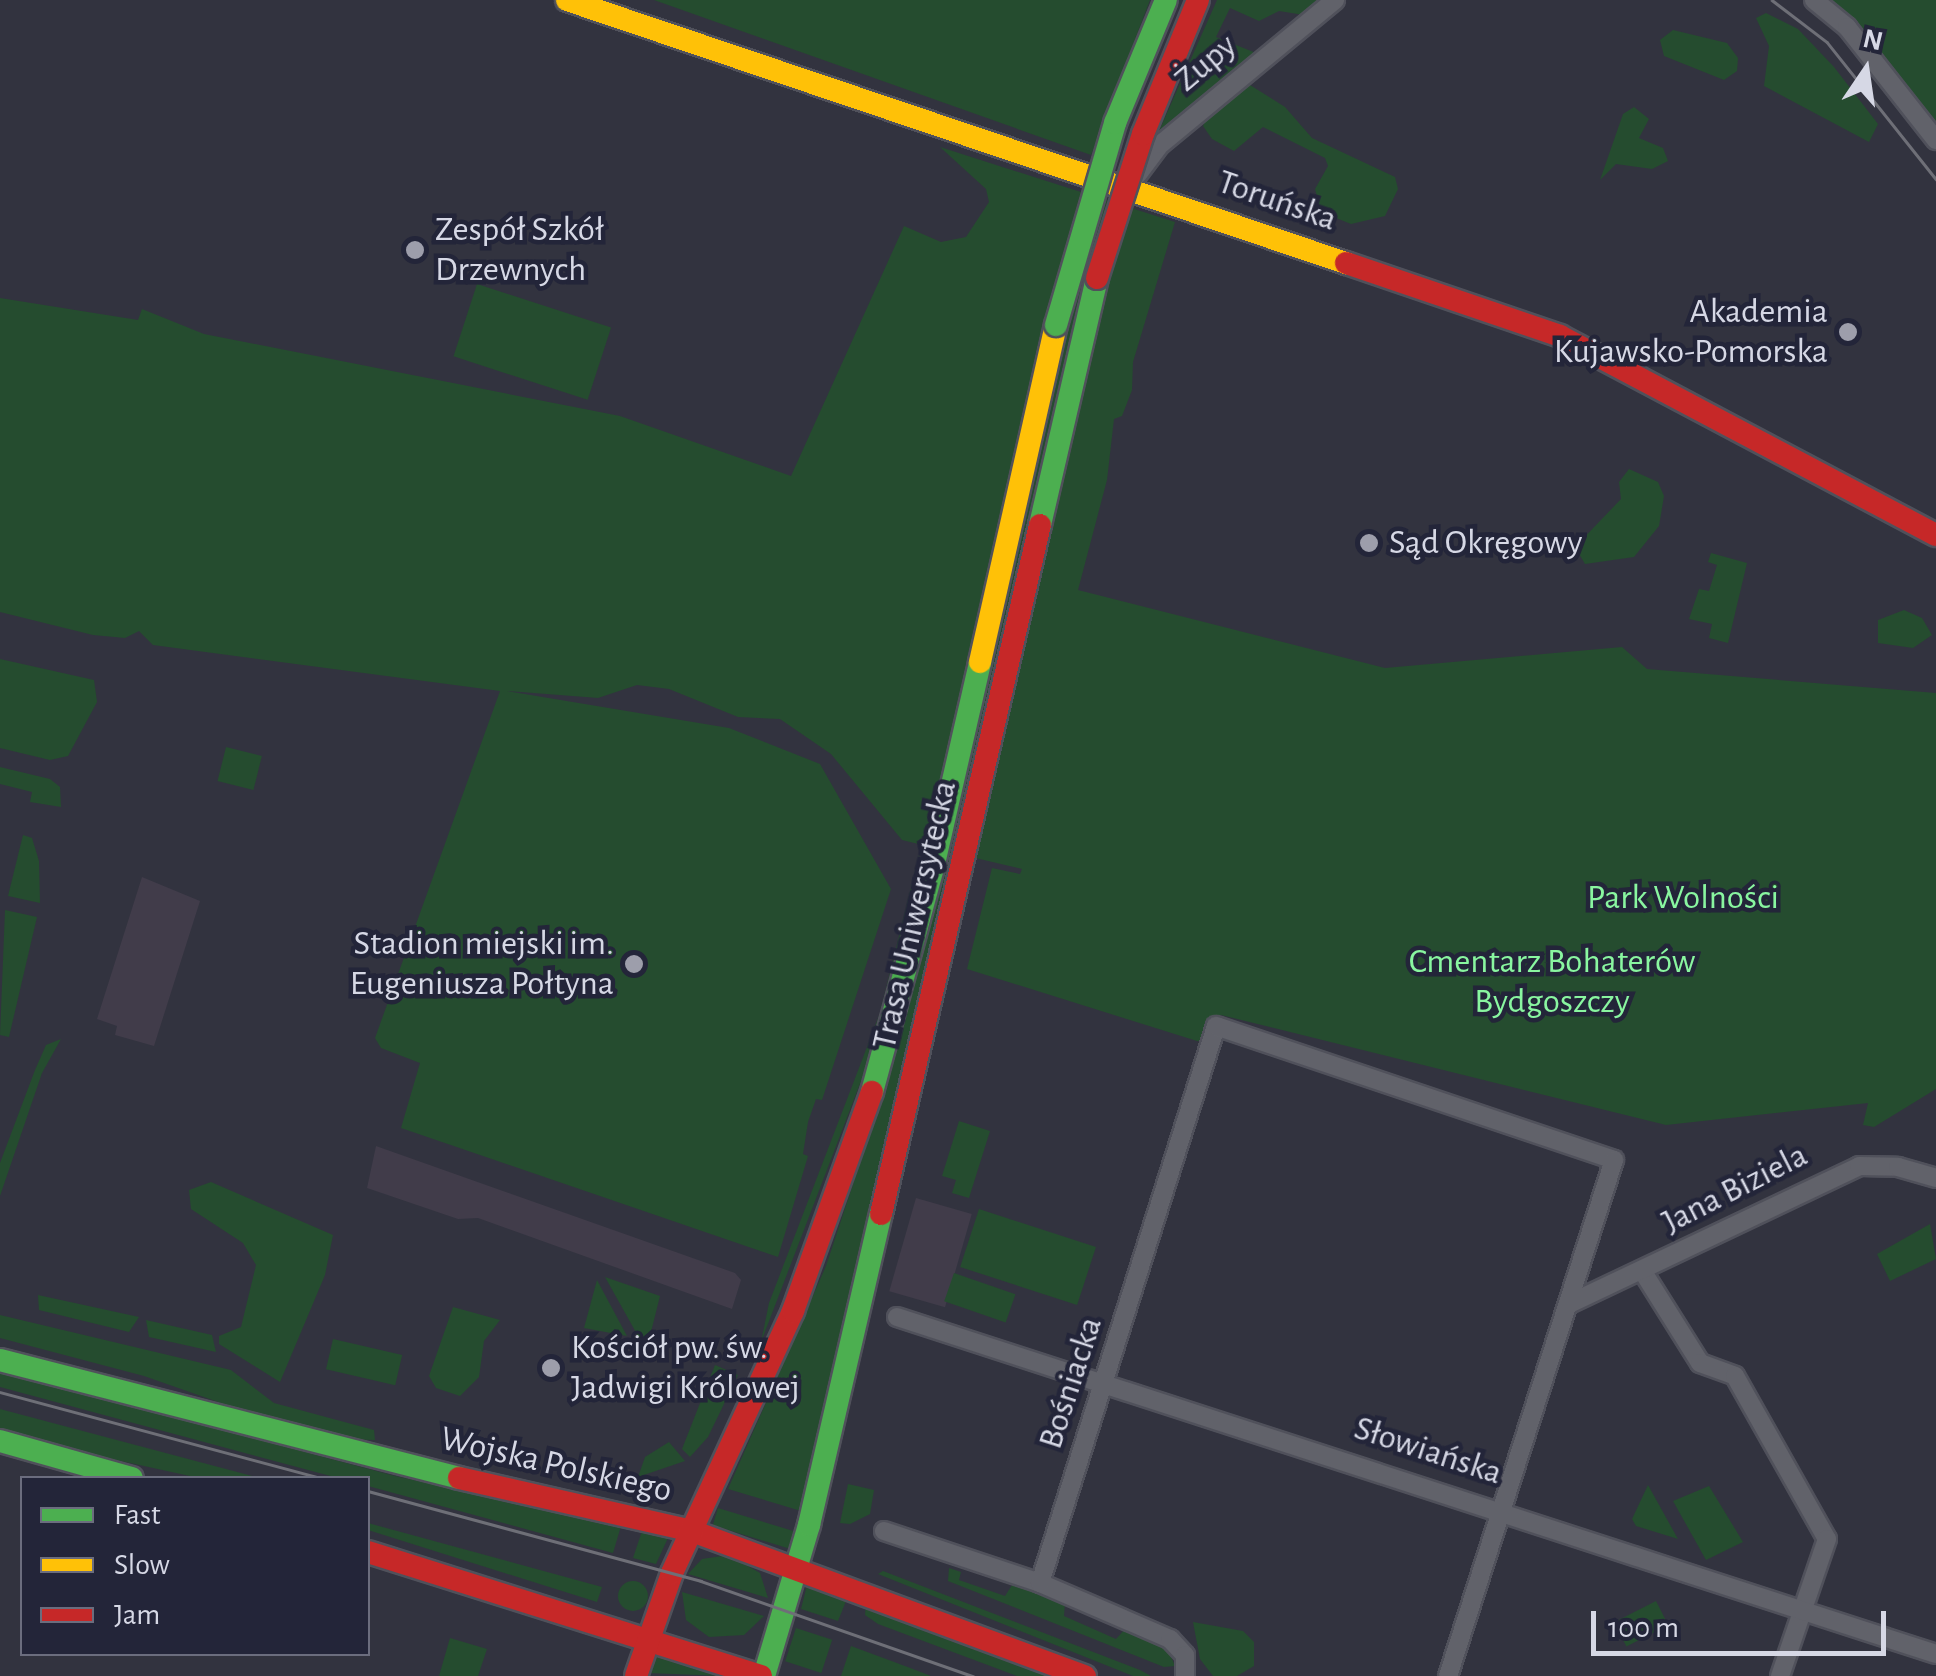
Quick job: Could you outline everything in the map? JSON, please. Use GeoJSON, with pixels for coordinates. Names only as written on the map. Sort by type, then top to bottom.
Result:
{"type":"FeatureCollection","features":[{"type":"Feature","properties":{"kind":"main road","name":"Toruńska"},"geometry":{"type":"LineString","coordinates":[[567,0],[1133,188],[1560,336],[1936,534]]}},
{"type":"Feature","properties":{"kind":"main road","name":"Trasa Uniwersytecka"},"geometry":{"type":"LineString","coordinates":[[646,1640],[792,1310],[876,1079],[963,730],[1056,325],[1115,123],[1166,0]]}},
{"type":"Feature","properties":{"kind":"main road","name":"Trasa Uniwersytecka"},"geometry":{"type":"LineString","coordinates":[[762,1676],[799,1567],[1097,278],[1142,134],[1198,0]]}},
{"type":"Feature","properties":{"kind":"main road","name":"Wojska Polskiego"},"geometry":{"type":"LineString","coordinates":[[0,1360],[352,1454],[692,1531],[799,1567],[1085,1676]]}},
{"type":"Feature","properties":{"kind":"main road"},"geometry":{"type":"LineString","coordinates":[[0,1440],[125,1476]]}},
{"type":"Feature","properties":{"kind":"main road"},"geometry":{"type":"LineString","coordinates":[[370,1553],[762,1676]]}},
{"type":"Feature","properties":{"kind":"main road"},"geometry":{"type":"LineString","coordinates":[[636,1676],[646,1640]]}},
{"type":"Feature","properties":{"kind":"street","name":"Żupy"},"geometry":{"type":"LineString","coordinates":[[1133,188],[1142,162],[1161,144],[1335,0]]}},
{"type":"Feature","properties":{"kind":"street"},"geometry":{"type":"LineString","coordinates":[[1814,0],[1847,28],[1936,140]]}},
{"type":"Feature","properties":{"kind":"street","name":"Bośniacka"},"geometry":{"type":"LineString","coordinates":[[1040,1583],[1216,1026],[1614,1160],[1569,1304]]}},
{"type":"Feature","properties":{"kind":"street","name":"Jana Biziela"},"geometry":{"type":"LineString","coordinates":[[1569,1304],[1644,1272],[1860,1166],[1898,1166],[1936,1178]]}},
{"type":"Feature","properties":{"kind":"street"},"geometry":{"type":"LineString","coordinates":[[1644,1272],[1700,1363],[1736,1376],[1827,1539],[1780,1676]]}},
{"type":"Feature","properties":{"kind":"street"},"geometry":{"type":"LineString","coordinates":[[1448,1676],[1569,1304]]}},
{"type":"Feature","properties":{"kind":"street","name":"Słowiańska"},"geometry":{"type":"LineString","coordinates":[[897,1317],[1504,1509],[1804,1614],[1936,1654]]}},
{"type":"Feature","properties":{"kind":"street"},"geometry":{"type":"LineString","coordinates":[[884,1531],[1040,1583],[1170,1639],[1185,1655],[1184,1676]]}},
{"type":"Feature","properties":{"kind":"shaded area"},"geometry":{"type":"Polygon","coordinates":[[[142,877],[200,901],[154,1046],[115,1035],[117,1026],[97,1019],[142,877]]]}},
{"type":"Feature","properties":{"kind":"shaded area"},"geometry":{"type":"Polygon","coordinates":[[[376,1146],[735,1273],[741,1280],[732,1309],[478,1218],[458,1219],[367,1188],[376,1146]]]}},
{"type":"Feature","properties":{"kind":"shaded area"},"geometry":{"type":"Polygon","coordinates":[[[916,1198],[972,1214],[945,1307],[889,1291],[916,1198]]]}},
{"type":"Feature","properties":{"kind":"green space"},"geometry":{"type":"Polygon","coordinates":[[[654,0],[1150,0],[1091,155],[654,0]]]}},
{"type":"Feature","properties":{"kind":"green space"},"geometry":{"type":"Polygon","coordinates":[[[1217,0],[1322,0],[1304,15],[1279,11],[1259,21],[1230,8],[1216,37],[1256,53],[1159,131],[1217,0]]]}},
{"type":"Feature","properties":{"kind":"green space"},"geometry":{"type":"Polygon","coordinates":[[[1830,0],[1936,0],[1936,125],[1857,26],[1830,0]]]}},
{"type":"Feature","properties":{"kind":"green space"},"geometry":{"type":"Polygon","coordinates":[[[1766,13],[1798,29],[1834,67],[1878,124],[1869,142],[1764,86],[1769,46],[1756,18],[1766,13]]]}},
{"type":"Feature","properties":{"kind":"green space"},"geometry":{"type":"Polygon","coordinates":[[[1673,30],[1727,43],[1738,58],[1737,71],[1724,80],[1664,56],[1660,40],[1673,30]]]}},
{"type":"Feature","properties":{"kind":"green space"},"geometry":{"type":"Polygon","coordinates":[[[1250,85],[1285,107],[1312,138],[1395,177],[1398,189],[1385,216],[1351,224],[1321,212],[1315,189],[1328,166],[1325,158],[1263,127],[1234,151],[1212,139],[1203,126],[1208,114],[1250,85]]]}},
{"type":"Feature","properties":{"kind":"green space"},"geometry":{"type":"Polygon","coordinates":[[[1634,107],[1649,119],[1639,138],[1663,148],[1668,161],[1652,169],[1616,164],[1600,180],[1623,114],[1634,107]]]}},
{"type":"Feature","properties":{"kind":"green space","name":"Park Wolności"},"geometry":{"type":"Polygon","coordinates":[[[940,147],[1175,222],[1133,362],[1132,390],[1122,416],[1114,419],[1107,480],[1078,590],[1385,668],[1622,647],[1647,669],[1936,693],[1936,1089],[1874,1127],[1863,1125],[1868,1103],[1666,1125],[1221,1015],[1211,1042],[1197,1041],[967,969],[992,868],[1020,874],[1022,869],[954,853],[801,1511],[728,1489],[826,1266],[886,1084],[947,851],[902,840],[831,754],[780,719],[738,717],[669,689],[637,685],[598,698],[507,691],[729,728],[820,764],[891,889],[822,1100],[816,1099],[808,1122],[803,1154],[808,1156],[778,1257],[401,1128],[420,1063],[381,1048],[375,1038],[500,691],[153,645],[139,631],[125,638],[93,635],[0,612],[0,298],[138,320],[142,309],[204,334],[620,416],[791,476],[904,226],[941,242],[966,237],[989,202],[986,189],[940,147]]]}},
{"type":"Feature","properties":{"kind":"green space"},"geometry":{"type":"Polygon","coordinates":[[[477,284],[611,328],[588,400],[454,356],[477,284]]]}},
{"type":"Feature","properties":{"kind":"green space"},"geometry":{"type":"Polygon","coordinates":[[[1629,469],[1658,482],[1664,496],[1659,526],[1634,557],[1585,564],[1575,547],[1621,499],[1619,482],[1629,469]]]}},
{"type":"Feature","properties":{"kind":"green space"},"geometry":{"type":"Polygon","coordinates":[[[1711,553],[1747,563],[1728,643],[1709,638],[1712,624],[1689,619],[1699,589],[1709,591],[1717,565],[1708,562],[1711,553]]]}},
{"type":"Feature","properties":{"kind":"green space"},"geometry":{"type":"Polygon","coordinates":[[[1904,610],[1922,618],[1932,635],[1913,648],[1878,643],[1878,620],[1904,610]]]}},
{"type":"Feature","properties":{"kind":"green space"},"geometry":{"type":"Polygon","coordinates":[[[0,659],[94,680],[97,702],[68,756],[50,760],[0,748],[0,659]]]}},
{"type":"Feature","properties":{"kind":"green space"},"geometry":{"type":"Polygon","coordinates":[[[226,747],[262,756],[253,790],[218,781],[226,747]]]}},
{"type":"Feature","properties":{"kind":"green space"},"geometry":{"type":"Polygon","coordinates":[[[0,767],[50,779],[60,787],[61,807],[30,802],[32,792],[0,784],[0,767]]]}},
{"type":"Feature","properties":{"kind":"green space"},"geometry":{"type":"Polygon","coordinates":[[[23,835],[32,838],[39,861],[40,903],[8,896],[23,835]]]}},
{"type":"Feature","properties":{"kind":"green space"},"geometry":{"type":"Polygon","coordinates":[[[920,851],[903,949],[874,1047],[761,1342],[769,1303],[880,1013],[920,851]]]}},
{"type":"Feature","properties":{"kind":"green space"},"geometry":{"type":"Polygon","coordinates":[[[5,910],[37,917],[9,1037],[0,1035],[5,910]]]}},
{"type":"Feature","properties":{"kind":"green space"},"geometry":{"type":"Polygon","coordinates":[[[61,1039],[42,1073],[0,1196],[0,1163],[35,1070],[46,1045],[61,1039]]]}},
{"type":"Feature","properties":{"kind":"green space"},"geometry":{"type":"Polygon","coordinates":[[[959,1121],[990,1131],[969,1198],[952,1193],[956,1180],[942,1176],[959,1121]]]}},
{"type":"Feature","properties":{"kind":"green space"},"geometry":{"type":"Polygon","coordinates":[[[211,1182],[333,1235],[325,1275],[280,1382],[219,1344],[219,1336],[241,1327],[256,1265],[243,1243],[191,1209],[189,1190],[211,1182]]]}},
{"type":"Feature","properties":{"kind":"green space"},"geometry":{"type":"Polygon","coordinates":[[[979,1209],[1096,1247],[1077,1305],[960,1267],[979,1209]]]}},
{"type":"Feature","properties":{"kind":"green space"},"geometry":{"type":"Polygon","coordinates":[[[1930,1224],[1936,1259],[1890,1281],[1877,1254],[1930,1224]]]}},
{"type":"Feature","properties":{"kind":"green space"},"geometry":{"type":"Polygon","coordinates":[[[954,1273],[1015,1294],[1006,1323],[944,1301],[954,1273]]]}},
{"type":"Feature","properties":{"kind":"green space"},"geometry":{"type":"Polygon","coordinates":[[[605,1277],[660,1296],[649,1340],[638,1336],[605,1277]]]}},
{"type":"Feature","properties":{"kind":"green space"},"geometry":{"type":"Polygon","coordinates":[[[597,1280],[627,1336],[584,1328],[597,1280]]]}},
{"type":"Feature","properties":{"kind":"green space"},"geometry":{"type":"Polygon","coordinates":[[[38,1295],[139,1317],[129,1332],[39,1310],[38,1295]]]}},
{"type":"Feature","properties":{"kind":"green space"},"geometry":{"type":"Polygon","coordinates":[[[453,1307],[500,1320],[484,1341],[479,1377],[460,1396],[436,1388],[429,1376],[453,1307]]]}},
{"type":"Feature","properties":{"kind":"green space"},"geometry":{"type":"Polygon","coordinates":[[[0,1315],[231,1370],[274,1403],[374,1430],[375,1440],[338,1439],[281,1424],[144,1376],[0,1338],[0,1315]]]}},
{"type":"Feature","properties":{"kind":"green space"},"geometry":{"type":"Polygon","coordinates":[[[146,1320],[212,1335],[216,1352],[149,1337],[146,1320]]]}},
{"type":"Feature","properties":{"kind":"green space"},"geometry":{"type":"Polygon","coordinates":[[[333,1339],[402,1355],[395,1385],[326,1369],[333,1339]]]}},
{"type":"Feature","properties":{"kind":"green space"},"geometry":{"type":"Polygon","coordinates":[[[715,1365],[738,1375],[708,1437],[690,1457],[682,1449],[715,1365]]]}},
{"type":"Feature","properties":{"kind":"green space"},"geometry":{"type":"Polygon","coordinates":[[[0,1371],[395,1476],[621,1526],[613,1553],[370,1487],[370,1476],[331,1476],[0,1387],[0,1371]]]}},
{"type":"Feature","properties":{"kind":"green space"},"geometry":{"type":"Polygon","coordinates":[[[0,1409],[252,1476],[190,1476],[0,1429],[0,1409]]]}},
{"type":"Feature","properties":{"kind":"green space"},"geometry":{"type":"Polygon","coordinates":[[[669,1442],[685,1461],[638,1477],[645,1457],[669,1442]]]}},
{"type":"Feature","properties":{"kind":"green space"},"geometry":{"type":"Polygon","coordinates":[[[848,1484],[874,1490],[870,1514],[850,1524],[840,1523],[848,1484]]]}},
{"type":"Feature","properties":{"kind":"green space"},"geometry":{"type":"Polygon","coordinates":[[[1648,1485],[1678,1539],[1636,1526],[1632,1519],[1648,1485]]]}},
{"type":"Feature","properties":{"kind":"green space"},"geometry":{"type":"Polygon","coordinates":[[[1709,1486],[1743,1542],[1706,1560],[1673,1501],[1709,1486]]]}},
{"type":"Feature","properties":{"kind":"green space"},"geometry":{"type":"Polygon","coordinates":[[[718,1508],[797,1532],[792,1549],[713,1525],[718,1508]]]}},
{"type":"Feature","properties":{"kind":"green space"},"geometry":{"type":"Polygon","coordinates":[[[370,1524],[602,1587],[597,1602],[370,1531],[370,1524]]]}},
{"type":"Feature","properties":{"kind":"green space"},"geometry":{"type":"Polygon","coordinates":[[[642,1531],[668,1538],[656,1564],[633,1558],[642,1531]]]}},
{"type":"Feature","properties":{"kind":"green space"},"geometry":{"type":"Polygon","coordinates":[[[729,1555],[760,1573],[768,1598],[688,1574],[702,1559],[729,1555]]]}},
{"type":"Feature","properties":{"kind":"green space"},"geometry":{"type":"Polygon","coordinates":[[[949,1568],[961,1572],[959,1580],[1005,1596],[1014,1582],[1065,1602],[1064,1616],[1116,1639],[1126,1628],[1167,1647],[1175,1666],[1164,1667],[948,1581],[949,1568]]]}},
{"type":"Feature","properties":{"kind":"green space"},"geometry":{"type":"Polygon","coordinates":[[[883,1571],[1151,1676],[1133,1676],[878,1574],[883,1571]]]}},
{"type":"Feature","properties":{"kind":"green space"},"geometry":{"type":"Polygon","coordinates":[[[633,1581],[644,1585],[648,1596],[644,1607],[633,1611],[622,1607],[618,1596],[622,1585],[633,1581]]]}},
{"type":"Feature","properties":{"kind":"green space"},"geometry":{"type":"Polygon","coordinates":[[[808,1581],[848,1596],[838,1621],[801,1609],[808,1581]]]}},
{"type":"Feature","properties":{"kind":"green space"},"geometry":{"type":"Polygon","coordinates":[[[682,1592],[764,1616],[744,1635],[709,1637],[686,1620],[682,1592]]]}},
{"type":"Feature","properties":{"kind":"green space"},"geometry":{"type":"Polygon","coordinates":[[[1656,1601],[1668,1625],[1626,1646],[1614,1622],[1656,1601]]]}},
{"type":"Feature","properties":{"kind":"green space"},"geometry":{"type":"Polygon","coordinates":[[[866,1603],[1051,1676],[1017,1676],[878,1624],[865,1615],[866,1603]]]}},
{"type":"Feature","properties":{"kind":"green space"},"geometry":{"type":"Polygon","coordinates":[[[1193,1622],[1243,1631],[1254,1642],[1254,1666],[1237,1676],[1213,1676],[1200,1659],[1193,1622]]]}},
{"type":"Feature","properties":{"kind":"green space"},"geometry":{"type":"Polygon","coordinates":[[[796,1628],[832,1640],[821,1673],[785,1661],[796,1628]]]}},
{"type":"Feature","properties":{"kind":"green space"},"geometry":{"type":"Polygon","coordinates":[[[450,1638],[487,1649],[478,1676],[439,1676],[450,1638]]]}},
{"type":"Feature","properties":{"kind":"green space"},"geometry":{"type":"Polygon","coordinates":[[[851,1646],[913,1669],[931,1676],[841,1676],[851,1646]]]}},
{"type":"Feature","properties":{"kind":"green space"},"geometry":{"type":"Polygon","coordinates":[[[654,1653],[724,1676],[647,1673],[654,1653]]]}},
{"type":"Feature","properties":{"kind":"tram line"},"geometry":{"type":"LineString","coordinates":[[1772,0],[1827,42],[1936,179]]}},
{"type":"Feature","properties":{"kind":"tram line"},"geometry":{"type":"LineString","coordinates":[[0,1392],[314,1476]]}},
{"type":"Feature","properties":{"kind":"tram line"},"geometry":{"type":"LineString","coordinates":[[370,1492],[701,1581],[973,1676]]}},
{"type":"Feature","properties":{"kind":"traffic: fast"},"geometry":{"type":"LineString","coordinates":[[1056,325],[1115,123],[1166,0]]}},
{"type":"Feature","properties":{"kind":"traffic: fast"},"geometry":{"type":"LineString","coordinates":[[1040,525],[1097,278]]}},
{"type":"Feature","properties":{"kind":"traffic: fast"},"geometry":{"type":"LineString","coordinates":[[872,1092],[933,868],[980,662]]}},
{"type":"Feature","properties":{"kind":"traffic: fast"},"geometry":{"type":"LineString","coordinates":[[764,1676],[809,1525],[881,1214]]}},
{"type":"Feature","properties":{"kind":"traffic: fast"},"geometry":{"type":"LineString","coordinates":[[0,1360],[459,1478]]}},
{"type":"Feature","properties":{"kind":"traffic: fast"},"geometry":{"type":"LineString","coordinates":[[0,1441],[125,1476]]}},
{"type":"Feature","properties":{"kind":"traffic: slow"},"geometry":{"type":"LineString","coordinates":[[567,0],[1346,263]]}},
{"type":"Feature","properties":{"kind":"traffic: slow"},"geometry":{"type":"LineString","coordinates":[[980,662],[1056,325]]}},
{"type":"Feature","properties":{"kind":"traffic: jam"},"geometry":{"type":"LineString","coordinates":[[1097,278],[1143,134],[1198,0]]}},
{"type":"Feature","properties":{"kind":"traffic: jam"},"geometry":{"type":"LineString","coordinates":[[1346,263],[1560,336],[1936,535]]}},
{"type":"Feature","properties":{"kind":"traffic: jam"},"geometry":{"type":"LineString","coordinates":[[881,1214],[1040,525]]}},
{"type":"Feature","properties":{"kind":"traffic: jam"},"geometry":{"type":"LineString","coordinates":[[636,1676],[672,1573],[793,1311],[872,1092]]}},
{"type":"Feature","properties":{"kind":"traffic: jam"},"geometry":{"type":"LineString","coordinates":[[459,1478],[692,1531],[1085,1676]]}},
{"type":"Feature","properties":{"kind":"traffic: jam"},"geometry":{"type":"LineString","coordinates":[[370,1553],[761,1676]]}},
{"type":"Feature","properties":{"kind":"place","name":"Zespół Szkół Drzewnych"},"geometry":{"type":"Point","coordinates":[415,250]}},
{"type":"Feature","properties":{"kind":"place","name":"Akademia Kujawsko-Pomorska"},"geometry":{"type":"Point","coordinates":[1848,332]}},
{"type":"Feature","properties":{"kind":"place","name":"Sąd Okręgowy"},"geometry":{"type":"Point","coordinates":[1369,543]}},
{"type":"Feature","properties":{"kind":"place","name":"Stadion miejski im. Eugeniusza Połtyna"},"geometry":{"type":"Point","coordinates":[634,964]}},
{"type":"Feature","properties":{"kind":"place","name":"Kościół pw. św. Jadwigi Królowej"},"geometry":{"type":"Point","coordinates":[551,1368]}},
{"type":"Feature","properties":{"kind":"park label","name":"Cmentarz Bohaterów Bydgoszczy"},"geometry":{"type":"Point","coordinates":[1552,982]}}]}
